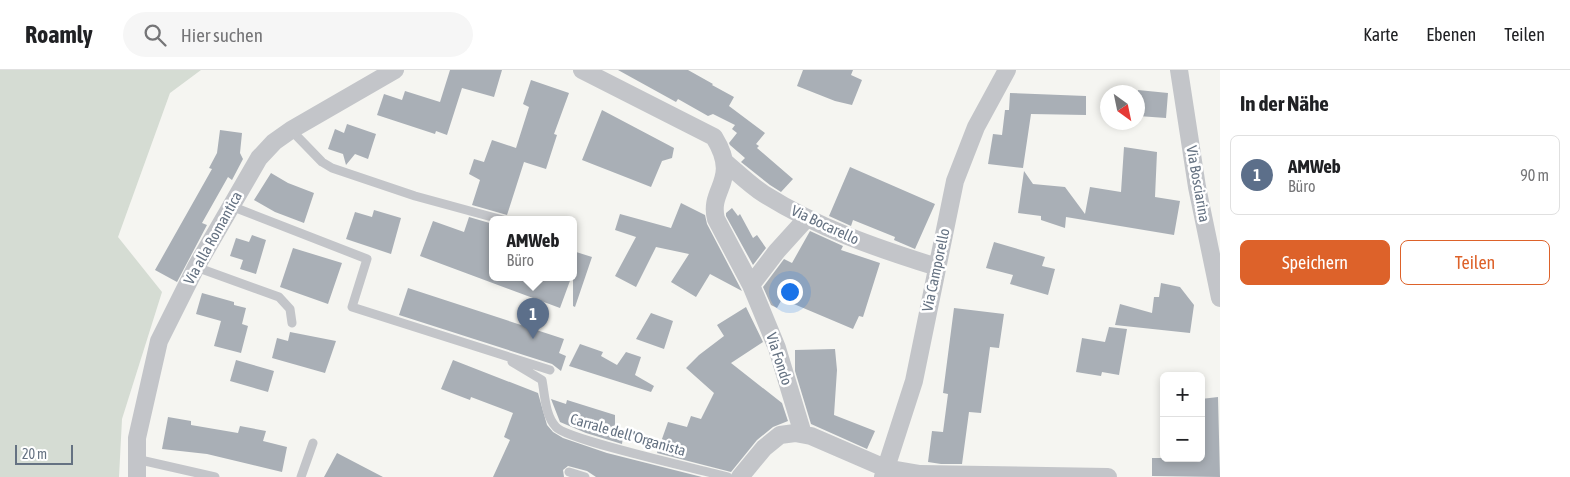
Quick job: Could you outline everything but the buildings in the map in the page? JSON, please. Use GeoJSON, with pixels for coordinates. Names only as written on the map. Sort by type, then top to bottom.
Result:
{"type":"FeatureCollection","features":[{"type":"Feature","properties":{"kind":"street","name":"Via alla Romantica"},"geometry":{"type":"LineString","coordinates":[[137,477],[137,438],[159,341],[196,268],[265,150],[291,130],[395,70]]}},
{"type":"Feature","properties":{"kind":"street","name":"Via Bocarello"},"geometry":{"type":"LineString","coordinates":[[582,70],[714,137],[722,149],[725,162],[724,181]]}},
{"type":"Feature","properties":{"kind":"street","name":"Via Camporello"},"geometry":{"type":"LineString","coordinates":[[884,472],[914,381],[955,181],[976,127],[1007,70]]}},
{"type":"Feature","properties":{"kind":"street","name":"Via Bosciarina"},"geometry":{"type":"LineString","coordinates":[[1179,70],[1197,187],[1220,298]]}},
{"type":"Feature","properties":{"kind":"street","name":"Via Bocarello"},"geometry":{"type":"LineString","coordinates":[[725,162],[762,193],[806,218],[861,243],[937,267]]}},
{"type":"Feature","properties":{"kind":"street","name":"Via Fondo"},"geometry":{"type":"LineString","coordinates":[[724,181],[716,201],[715,214],[751,286],[777,348],[803,434]]}},
{"type":"Feature","properties":{"kind":"street"},"geometry":{"type":"LineString","coordinates":[[751,286],[777,250],[806,218]]}},
{"type":"Feature","properties":{"kind":"street"},"geometry":{"type":"LineString","coordinates":[[740,477],[764,448],[780,435],[803,434],[838,446],[884,472],[1108,477]]}},
{"type":"Feature","properties":{"kind":"lane"},"geometry":{"type":"LineString","coordinates":[[291,130],[322,162],[332,168],[416,196],[489,216]]}},
{"type":"Feature","properties":{"kind":"lane"},"geometry":{"type":"LineString","coordinates":[[231,206],[367,259],[352,307],[550,370]]}},
{"type":"Feature","properties":{"kind":"lane"},"geometry":{"type":"LineString","coordinates":[[196,268],[279,297],[290,309],[292,323]]}},
{"type":"Feature","properties":{"kind":"lane","name":"Carrale dell'Organista"},"geometry":{"type":"LineString","coordinates":[[503,355],[542,380],[548,414],[558,430],[581,439],[728,477]]}},
{"type":"Feature","properties":{"kind":"lane"},"geometry":{"type":"LineString","coordinates":[[301,477],[313,443]]}},
{"type":"Feature","properties":{"kind":"lane"},"geometry":{"type":"LineString","coordinates":[[136,459],[215,477]]}},
{"type":"Feature","properties":{"kind":"lane"},"geometry":{"type":"LineString","coordinates":[[568,472],[585,477]]}},
{"type":"Feature","properties":{"kind":"shaded area"},"geometry":{"type":"Polygon","coordinates":[[[0,70],[201,70],[170,93],[118,237],[162,292],[122,419],[119,477],[0,477],[0,70]]]}},
{"type":"Feature","properties":{"kind":"place","name":"AMWeb"},"geometry":{"type":"Point","coordinates":[533,339]}}]}
